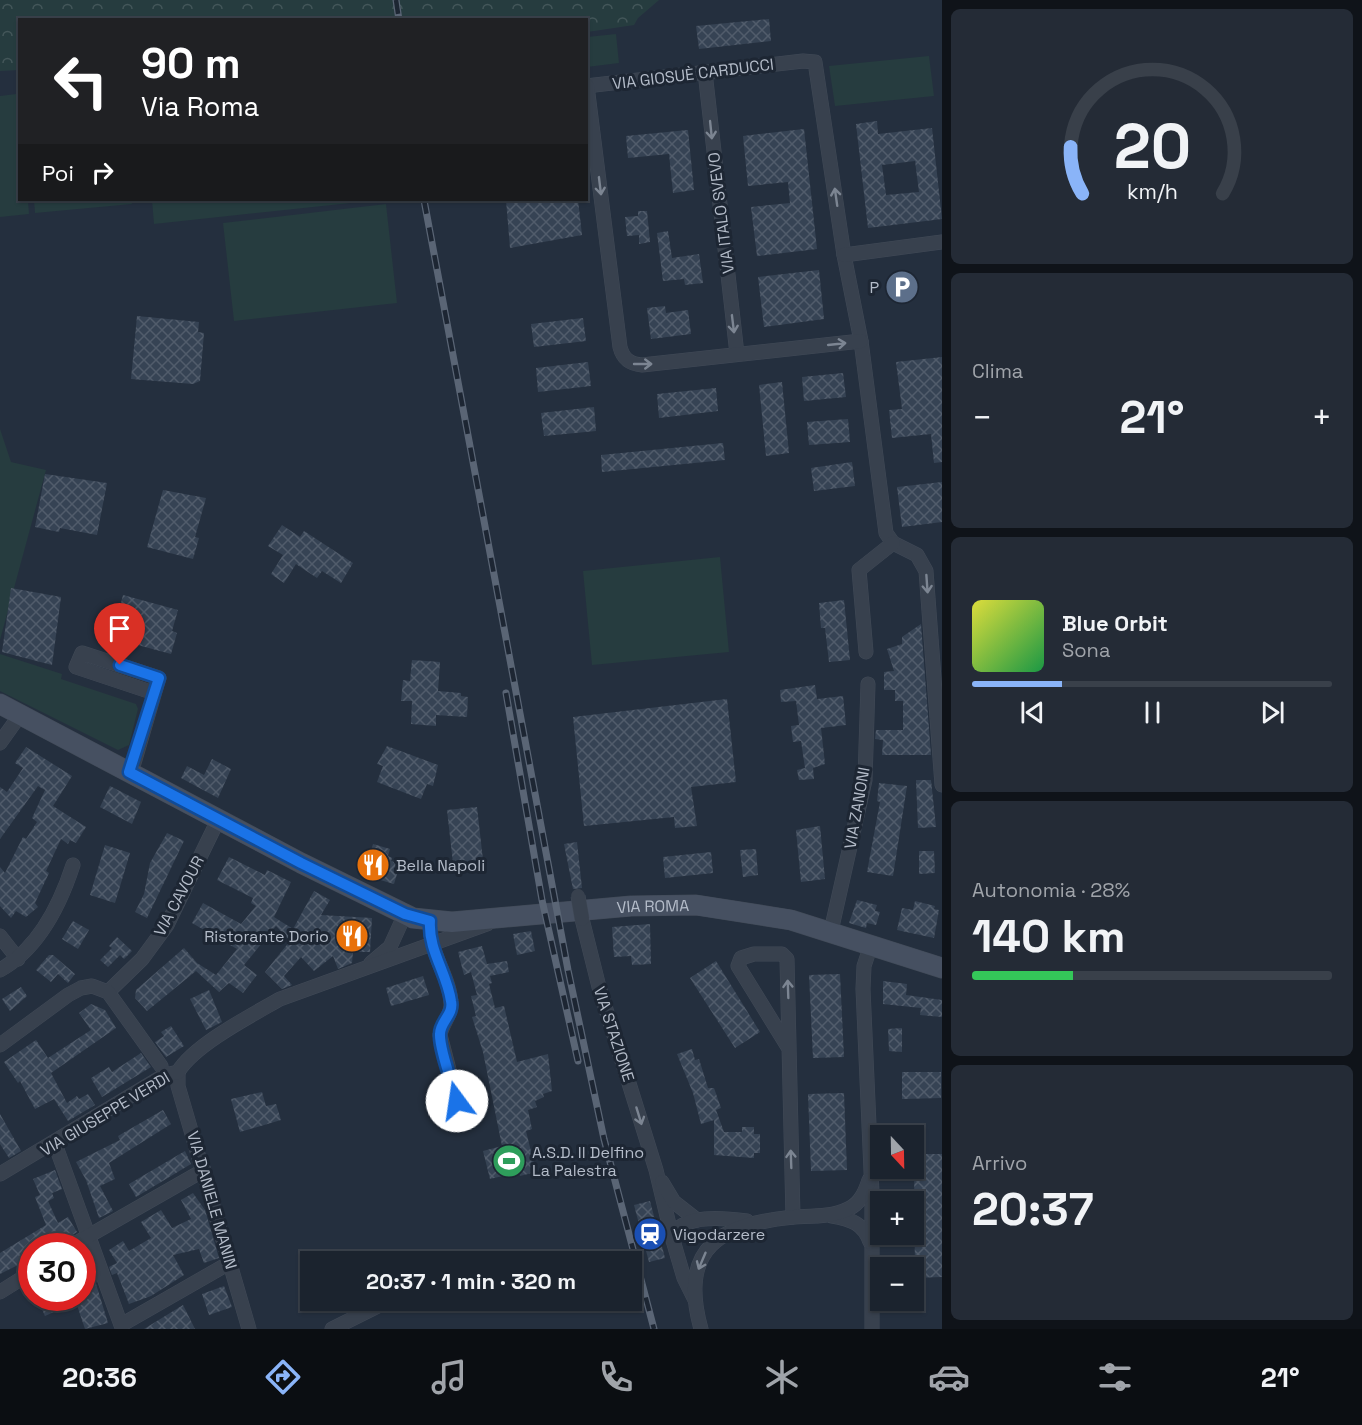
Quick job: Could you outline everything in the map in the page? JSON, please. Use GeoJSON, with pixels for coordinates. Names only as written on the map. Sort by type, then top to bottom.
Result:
{"type":"FeatureCollection","features":[{"type":"Feature","properties":{"kind":"main road","name":"VIA ROMA"},"geometry":{"type":"LineString","coordinates":[[0,704],[218,820],[405,914],[430,921],[498,920],[614,907],[696,904],[772,916],[831,931],[942,968]]}},
{"type":"Feature","properties":{"kind":"street","name":"VIA GIOSUÈ CARDUCCI"},"geometry":{"type":"LineString","coordinates":[[588,86],[803,61],[815,62],[844,255],[861,341],[885,527],[893,543]]}},
{"type":"Feature","properties":{"kind":"street","name":"VIA ITALO SVEVO"},"geometry":{"type":"LineString","coordinates":[[705,72],[737,354]]}},
{"type":"Feature","properties":{"kind":"street","name":"VIA GIOSUÈ CARDUCCI"},"geometry":{"type":"LineString","coordinates":[[588,94],[622,353],[629,362],[642,365],[861,341]]}},
{"type":"Feature","properties":{"kind":"street"},"geometry":{"type":"LineString","coordinates":[[844,255],[942,242]]}},
{"type":"Feature","properties":{"kind":"street"},"geometry":{"type":"LineString","coordinates":[[866,652],[859,570],[893,543],[917,555],[926,571],[942,785]]}},
{"type":"Feature","properties":{"kind":"street"},"geometry":{"type":"LineString","coordinates":[[138,777],[159,678],[82,653],[76,667],[154,693]]}},
{"type":"Feature","properties":{"kind":"street","name":"VIA ZANONI"},"geometry":{"type":"LineString","coordinates":[[831,931],[865,780],[868,684]]}},
{"type":"Feature","properties":{"kind":"street"},"geometry":{"type":"LineString","coordinates":[[0,743],[20,715]]}},
{"type":"Feature","properties":{"kind":"street","name":"VIA CAVOUR"},"geometry":{"type":"LineString","coordinates":[[108,992],[142,960],[167,925],[218,820]]}},
{"type":"Feature","properties":{"kind":"street"},"geometry":{"type":"LineString","coordinates":[[0,970],[18,958],[34,942],[65,889],[73,865]]}},
{"type":"Feature","properties":{"kind":"street","name":"VIA STAZIONE"},"geometry":{"type":"LineString","coordinates":[[578,896],[598,987],[656,1170],[684,1278],[695,1300]]}},
{"type":"Feature","properties":{"kind":"street","name":"VIA GIUSEPPE VERDI"},"geometry":{"type":"LineString","coordinates":[[365,967],[390,947],[405,914]]}},
{"type":"Feature","properties":{"kind":"street","name":"VIA GIUSEPPE VERDI"},"geometry":{"type":"LineString","coordinates":[[0,1174],[55,1144],[165,1076],[178,1072],[184,1061],[251,1015],[280,999],[498,920]]}},
{"type":"Feature","properties":{"kind":"street"},"geometry":{"type":"LineString","coordinates":[[430,921],[432,945],[452,1001],[451,1012],[442,1022],[440,1035],[463,1124]]}},
{"type":"Feature","properties":{"kind":"street"},"geometry":{"type":"LineString","coordinates":[[0,936],[18,958]]}},
{"type":"Feature","properties":{"kind":"street"},"geometry":{"type":"LineString","coordinates":[[872,945],[864,966],[863,989],[873,1250],[872,1329]]}},
{"type":"Feature","properties":{"kind":"street"},"geometry":{"type":"LineString","coordinates":[[788,1047],[738,966],[741,958],[754,954],[782,954],[787,959],[793,1217]]}},
{"type":"Feature","properties":{"kind":"street"},"geometry":{"type":"LineString","coordinates":[[0,1045],[81,988],[92,986],[108,992],[161,1066]]}},
{"type":"Feature","properties":{"kind":"street","name":"VIA DANIELE MANIN"},"geometry":{"type":"LineString","coordinates":[[178,1072],[178,1086],[249,1329]]}},
{"type":"Feature","properties":{"kind":"street"},"geometry":{"type":"LineString","coordinates":[[55,1144],[90,1233]]}},
{"type":"Feature","properties":{"kind":"street"},"geometry":{"type":"LineString","coordinates":[[92,1233],[204,1170]]}},
{"type":"Feature","properties":{"kind":"street","name":"VIA STAZIONE"},"geometry":{"type":"LineString","coordinates":[[656,1170],[674,1202],[697,1220],[755,1222],[828,1215],[849,1219],[863,1228],[873,1250]]}},
{"type":"Feature","properties":{"kind":"street","name":"VIA STAZIONE"},"geometry":{"type":"LineString","coordinates":[[828,1215],[853,1207],[864,1194],[869,1180]]}},
{"type":"Feature","properties":{"kind":"street"},"geometry":{"type":"LineString","coordinates":[[672,1237],[675,1229],[683,1223],[697,1220]]}},
{"type":"Feature","properties":{"kind":"street","name":"VIA STAZIONE"},"geometry":{"type":"LineString","coordinates":[[701,1329],[695,1300],[696,1275],[708,1248],[725,1233],[755,1222]]}},
{"type":"Feature","properties":{"kind":"street"},"geometry":{"type":"LineString","coordinates":[[96,1252],[121,1325],[231,1262]]}},
{"type":"Feature","properties":{"kind":"street"},"geometry":{"type":"LineString","coordinates":[[0,1292],[18,1281]]}},
{"type":"Feature","properties":{"kind":"street"},"geometry":{"type":"LineString","coordinates":[[332,1329],[368,1311]]}},
{"type":"Feature","properties":{"kind":"green space"},"geometry":{"type":"Polygon","coordinates":[[[0,0],[659,0],[638,18],[634,25],[588,32],[588,18],[18,18],[18,70],[0,71],[0,0]]]}},
{"type":"Feature","properties":{"kind":"green space"},"geometry":{"type":"Polygon","coordinates":[[[616,34],[619,63],[588,67],[588,37],[616,34]]]}},
{"type":"Feature","properties":{"kind":"green space"},"geometry":{"type":"Polygon","coordinates":[[[929,56],[934,96],[835,106],[829,66],[929,56]]]}},
{"type":"Feature","properties":{"kind":"green space"},"geometry":{"type":"Polygon","coordinates":[[[16,94],[18,201],[28,201],[29,214],[0,217],[0,96],[16,94]]]}},
{"type":"Feature","properties":{"kind":"green space"},"geometry":{"type":"Polygon","coordinates":[[[34,201],[131,201],[132,204],[35,213],[34,201]]]}},
{"type":"Feature","properties":{"kind":"green space"},"geometry":{"type":"Polygon","coordinates":[[[152,201],[370,201],[154,224],[152,201]]]}},
{"type":"Feature","properties":{"kind":"green space"},"geometry":{"type":"Polygon","coordinates":[[[386,204],[397,303],[234,321],[223,223],[386,204]]]}},
{"type":"Feature","properties":{"kind":"green space"},"geometry":{"type":"Polygon","coordinates":[[[0,429],[11,462],[46,470],[0,640],[0,429]]]}},
{"type":"Feature","properties":{"kind":"green space"},"geometry":{"type":"Polygon","coordinates":[[[720,557],[729,652],[592,665],[583,571],[720,557]]]}},
{"type":"Feature","properties":{"kind":"green space"},"geometry":{"type":"Polygon","coordinates":[[[0,654],[62,674],[61,679],[136,704],[138,709],[129,745],[118,750],[0,691],[0,654]]]}},
{"type":"Feature","properties":{"kind":"building"},"geometry":{"type":"Polygon","coordinates":[[[769,19],[771,41],[699,49],[696,26],[769,19]]]}},
{"type":"Feature","properties":{"kind":"building"},"geometry":{"type":"Polygon","coordinates":[[[877,121],[878,134],[932,128],[942,219],[868,228],[856,124],[877,121]],[[915,161],[882,165],[886,195],[919,192],[915,161]]]}},
{"type":"Feature","properties":{"kind":"building"},"geometry":{"type":"Polygon","coordinates":[[[804,129],[817,249],[757,256],[751,207],[790,203],[788,182],[748,186],[743,136],[804,129]]]}},
{"type":"Feature","properties":{"kind":"building"},"geometry":{"type":"Polygon","coordinates":[[[688,130],[694,190],[673,193],[669,154],[628,158],[626,136],[688,130]]]}},
{"type":"Feature","properties":{"kind":"building"},"geometry":{"type":"Polygon","coordinates":[[[506,201],[578,201],[582,235],[510,248],[506,201]]]}},
{"type":"Feature","properties":{"kind":"building"},"geometry":{"type":"Polygon","coordinates":[[[638,211],[647,211],[650,242],[639,244],[639,235],[627,236],[625,217],[638,216],[638,211]]]}},
{"type":"Feature","properties":{"kind":"building"},"geometry":{"type":"Polygon","coordinates":[[[668,231],[672,258],[699,254],[703,283],[685,285],[684,279],[663,281],[657,233],[668,231]]]}},
{"type":"Feature","properties":{"kind":"building"},"geometry":{"type":"Polygon","coordinates":[[[819,270],[824,319],[764,327],[758,277],[819,270]]]}},
{"type":"Feature","properties":{"kind":"building"},"geometry":{"type":"Polygon","coordinates":[[[665,306],[666,313],[688,310],[691,334],[651,339],[647,308],[665,306]]]}},
{"type":"Feature","properties":{"kind":"building"},"geometry":{"type":"Polygon","coordinates":[[[137,316],[199,322],[198,332],[204,333],[200,381],[193,384],[131,379],[137,316]]]}},
{"type":"Feature","properties":{"kind":"building"},"geometry":{"type":"Polygon","coordinates":[[[583,318],[586,341],[534,347],[531,324],[583,318]]]}},
{"type":"Feature","properties":{"kind":"building"},"geometry":{"type":"Polygon","coordinates":[[[942,357],[942,462],[934,463],[931,434],[892,438],[889,410],[902,409],[896,362],[942,357]]]}},
{"type":"Feature","properties":{"kind":"building"},"geometry":{"type":"Polygon","coordinates":[[[588,362],[591,386],[538,392],[536,368],[588,362]]]}},
{"type":"Feature","properties":{"kind":"building"},"geometry":{"type":"Polygon","coordinates":[[[843,373],[846,397],[804,401],[802,377],[843,373]]]}},
{"type":"Feature","properties":{"kind":"building"},"geometry":{"type":"Polygon","coordinates":[[[782,382],[789,453],[766,456],[759,385],[782,382]]]}},
{"type":"Feature","properties":{"kind":"building"},"geometry":{"type":"Polygon","coordinates":[[[716,388],[718,411],[659,418],[657,394],[716,388]]]}},
{"type":"Feature","properties":{"kind":"building"},"geometry":{"type":"Polygon","coordinates":[[[594,407],[596,431],[544,436],[541,413],[594,407]]]}},
{"type":"Feature","properties":{"kind":"building"},"geometry":{"type":"Polygon","coordinates":[[[848,419],[850,442],[809,445],[807,422],[848,419]]]}},
{"type":"Feature","properties":{"kind":"building"},"geometry":{"type":"Polygon","coordinates":[[[723,443],[725,460],[602,472],[601,455],[723,443]]]}},
{"type":"Feature","properties":{"kind":"building"},"geometry":{"type":"Polygon","coordinates":[[[852,462],[855,486],[814,491],[811,468],[852,462]]]}},
{"type":"Feature","properties":{"kind":"building"},"geometry":{"type":"Polygon","coordinates":[[[45,474],[107,483],[97,535],[60,528],[59,532],[35,527],[45,474]]]}},
{"type":"Feature","properties":{"kind":"building"},"geometry":{"type":"Polygon","coordinates":[[[942,482],[942,522],[902,527],[897,487],[942,482]]]}},
{"type":"Feature","properties":{"kind":"building"},"geometry":{"type":"Polygon","coordinates":[[[163,490],[206,498],[195,537],[199,538],[193,559],[147,547],[163,490]]]}},
{"type":"Feature","properties":{"kind":"building"},"geometry":{"type":"Polygon","coordinates":[[[282,525],[300,537],[304,531],[353,563],[341,583],[322,571],[317,578],[296,564],[284,583],[271,574],[283,555],[268,546],[282,525]]]}},
{"type":"Feature","properties":{"kind":"building"},"geometry":{"type":"Polygon","coordinates":[[[11,588],[61,597],[52,665],[2,652],[11,588]]]}},
{"type":"Feature","properties":{"kind":"building"},"geometry":{"type":"Polygon","coordinates":[[[123,595],[178,610],[172,631],[177,633],[171,654],[112,638],[123,595]]]}},
{"type":"Feature","properties":{"kind":"building"},"geometry":{"type":"Polygon","coordinates":[[[844,600],[850,660],[829,662],[825,628],[821,628],[819,603],[844,600]]]}},
{"type":"Feature","properties":{"kind":"building"},"geometry":{"type":"Polygon","coordinates":[[[921,624],[931,755],[882,755],[883,740],[875,739],[876,730],[903,730],[903,701],[895,701],[895,690],[884,690],[884,672],[894,671],[887,649],[902,644],[902,637],[921,624]]]}},
{"type":"Feature","properties":{"kind":"building"},"geometry":{"type":"Polygon","coordinates":[[[412,660],[440,662],[438,691],[461,693],[461,696],[468,697],[467,717],[436,715],[436,726],[411,724],[412,701],[401,701],[403,680],[410,681],[412,660]]]}},
{"type":"Feature","properties":{"kind":"building"},"geometry":{"type":"Polygon","coordinates":[[[815,685],[817,699],[843,696],[846,725],[821,728],[825,764],[813,768],[814,779],[799,780],[797,770],[805,768],[801,741],[793,742],[791,726],[799,725],[796,701],[781,702],[780,690],[815,685]]]}},
{"type":"Feature","properties":{"kind":"building"},"geometry":{"type":"Polygon","coordinates":[[[727,699],[736,782],[691,787],[697,826],[675,828],[674,817],[584,826],[573,717],[727,699]]]}},
{"type":"Feature","properties":{"kind":"building"},"geometry":{"type":"Polygon","coordinates":[[[387,746],[438,765],[433,786],[427,784],[421,799],[377,782],[383,766],[377,764],[387,746]]]}},
{"type":"Feature","properties":{"kind":"building"},"geometry":{"type":"Polygon","coordinates":[[[26,747],[72,776],[53,806],[86,827],[76,843],[70,840],[68,844],[61,839],[46,871],[49,873],[35,903],[38,907],[26,917],[16,911],[11,918],[0,906],[0,867],[5,873],[23,837],[26,839],[37,822],[32,818],[45,790],[38,786],[0,839],[0,787],[7,792],[23,768],[15,763],[26,747]]]}},
{"type":"Feature","properties":{"kind":"building"},"geometry":{"type":"Polygon","coordinates":[[[212,759],[231,769],[218,798],[181,778],[187,766],[204,775],[212,759]]]}},
{"type":"Feature","properties":{"kind":"building"},"geometry":{"type":"Polygon","coordinates":[[[916,780],[931,780],[936,827],[918,828],[916,780]]]}},
{"type":"Feature","properties":{"kind":"building"},"geometry":{"type":"Polygon","coordinates":[[[879,783],[907,786],[893,876],[867,872],[880,802],[877,801],[879,783]]]}},
{"type":"Feature","properties":{"kind":"building"},"geometry":{"type":"Polygon","coordinates":[[[110,786],[141,802],[132,824],[100,807],[110,786]]]}},
{"type":"Feature","properties":{"kind":"building"},"geometry":{"type":"Polygon","coordinates":[[[477,807],[484,869],[454,872],[447,810],[477,807]]]}},
{"type":"Feature","properties":{"kind":"building"},"geometry":{"type":"Polygon","coordinates":[[[820,826],[825,879],[801,882],[796,830],[820,826]]]}},
{"type":"Feature","properties":{"kind":"building"},"geometry":{"type":"Polygon","coordinates":[[[167,833],[184,841],[147,918],[135,912],[144,894],[150,863],[167,833]]]}},
{"type":"Feature","properties":{"kind":"building"},"geometry":{"type":"Polygon","coordinates":[[[577,842],[582,888],[573,889],[564,844],[577,842]]]}},
{"type":"Feature","properties":{"kind":"building"},"geometry":{"type":"Polygon","coordinates":[[[373,844],[390,849],[388,856],[392,858],[391,861],[400,864],[394,884],[363,875],[373,844]]]}},
{"type":"Feature","properties":{"kind":"building"},"geometry":{"type":"Polygon","coordinates":[[[105,845],[130,853],[115,903],[90,895],[105,845]]]}},
{"type":"Feature","properties":{"kind":"building"},"geometry":{"type":"Polygon","coordinates":[[[756,849],[758,875],[743,877],[740,850],[756,849]]]}},
{"type":"Feature","properties":{"kind":"building"},"geometry":{"type":"Polygon","coordinates":[[[919,851],[934,851],[935,873],[919,874],[919,851]]]}},
{"type":"Feature","properties":{"kind":"building"},"geometry":{"type":"Polygon","coordinates":[[[711,852],[713,873],[665,878],[663,857],[711,852]]]}},
{"type":"Feature","properties":{"kind":"building"},"geometry":{"type":"Polygon","coordinates":[[[229,857],[265,875],[267,870],[291,882],[274,917],[293,929],[314,891],[330,900],[321,915],[372,918],[370,952],[353,952],[352,963],[338,969],[333,956],[314,971],[301,957],[284,976],[292,985],[282,989],[265,972],[290,941],[276,926],[244,965],[257,975],[243,993],[229,983],[219,992],[196,971],[147,1011],[135,998],[136,990],[184,948],[197,963],[216,975],[237,949],[192,923],[203,903],[241,924],[256,906],[251,903],[253,898],[217,880],[229,857]]]}},
{"type":"Feature","properties":{"kind":"building"},"geometry":{"type":"Polygon","coordinates":[[[857,900],[877,905],[875,911],[880,912],[876,925],[867,923],[866,928],[849,923],[857,900]]]}},
{"type":"Feature","properties":{"kind":"building"},"geometry":{"type":"Polygon","coordinates":[[[915,901],[935,906],[934,909],[939,910],[934,938],[897,930],[902,908],[913,910],[915,901]]]}},
{"type":"Feature","properties":{"kind":"building"},"geometry":{"type":"Polygon","coordinates":[[[73,921],[89,930],[78,949],[62,939],[73,921]]]}},
{"type":"Feature","properties":{"kind":"building"},"geometry":{"type":"Polygon","coordinates":[[[650,924],[651,964],[632,965],[631,956],[614,957],[612,927],[650,924]]]}},
{"type":"Feature","properties":{"kind":"building"},"geometry":{"type":"Polygon","coordinates":[[[531,931],[535,951],[517,955],[513,934],[531,931]]]}},
{"type":"Feature","properties":{"kind":"building"},"geometry":{"type":"Polygon","coordinates":[[[117,937],[132,951],[124,959],[120,955],[108,967],[100,960],[112,948],[109,946],[117,937]]]}},
{"type":"Feature","properties":{"kind":"building"},"geometry":{"type":"Polygon","coordinates":[[[482,946],[487,964],[507,961],[509,972],[490,976],[492,983],[489,984],[495,1008],[504,1006],[517,1062],[548,1054],[552,1091],[543,1094],[544,1097],[535,1101],[537,1107],[528,1110],[532,1129],[526,1131],[536,1172],[520,1176],[519,1172],[490,1179],[483,1151],[502,1146],[483,1052],[472,1017],[476,1016],[471,996],[477,995],[471,972],[464,975],[458,952],[482,946]]]}},
{"type":"Feature","properties":{"kind":"building"},"geometry":{"type":"Polygon","coordinates":[[[49,955],[53,955],[75,974],[68,983],[58,974],[51,982],[36,970],[49,955]]]}},
{"type":"Feature","properties":{"kind":"building"},"geometry":{"type":"Polygon","coordinates":[[[716,961],[760,1032],[735,1048],[690,978],[716,961]]]}},
{"type":"Feature","properties":{"kind":"building"},"geometry":{"type":"Polygon","coordinates":[[[840,974],[844,1057],[813,1058],[809,975],[840,974]]]}},
{"type":"Feature","properties":{"kind":"building"},"geometry":{"type":"Polygon","coordinates":[[[423,976],[429,995],[391,1006],[386,988],[423,976]]]}},
{"type":"Feature","properties":{"kind":"building"},"geometry":{"type":"Polygon","coordinates":[[[883,981],[907,984],[906,995],[942,1000],[942,1017],[920,1015],[921,1008],[883,1004],[883,981]]]}},
{"type":"Feature","properties":{"kind":"building"},"geometry":{"type":"Polygon","coordinates":[[[21,987],[27,996],[10,1011],[2,999],[21,987]]]}},
{"type":"Feature","properties":{"kind":"building"},"geometry":{"type":"Polygon","coordinates":[[[209,990],[222,1022],[206,1030],[190,999],[209,990]]]}},
{"type":"Feature","properties":{"kind":"building"},"geometry":{"type":"Polygon","coordinates":[[[91,1004],[105,1010],[116,1028],[51,1073],[67,1103],[77,1096],[79,1099],[88,1094],[95,1105],[68,1121],[54,1099],[35,1109],[20,1081],[18,1083],[4,1062],[36,1040],[48,1058],[91,1030],[79,1013],[91,1004]]]}},
{"type":"Feature","properties":{"kind":"building"},"geometry":{"type":"Polygon","coordinates":[[[171,1026],[184,1046],[166,1057],[155,1042],[164,1036],[161,1032],[171,1026]]]}},
{"type":"Feature","properties":{"kind":"building"},"geometry":{"type":"Polygon","coordinates":[[[902,1028],[902,1052],[889,1051],[888,1029],[902,1028]]]}},
{"type":"Feature","properties":{"kind":"building"},"geometry":{"type":"Polygon","coordinates":[[[692,1049],[695,1060],[699,1059],[708,1088],[714,1088],[721,1108],[716,1110],[724,1132],[742,1132],[742,1127],[754,1127],[754,1134],[760,1134],[760,1153],[754,1153],[754,1158],[714,1155],[714,1120],[701,1124],[693,1093],[677,1054],[692,1049]]]}},
{"type":"Feature","properties":{"kind":"building"},"geometry":{"type":"Polygon","coordinates":[[[141,1053],[151,1067],[102,1097],[91,1078],[109,1067],[112,1072],[141,1053]]]}},
{"type":"Feature","properties":{"kind":"building"},"geometry":{"type":"Polygon","coordinates":[[[902,1072],[941,1072],[941,1098],[902,1099],[902,1072]]]}},
{"type":"Feature","properties":{"kind":"building"},"geometry":{"type":"Polygon","coordinates":[[[262,1092],[266,1106],[276,1104],[281,1120],[240,1132],[231,1099],[262,1092]]]}},
{"type":"Feature","properties":{"kind":"building"},"geometry":{"type":"Polygon","coordinates":[[[844,1093],[847,1170],[811,1171],[808,1094],[844,1093]]]}},
{"type":"Feature","properties":{"kind":"building"},"geometry":{"type":"Polygon","coordinates":[[[163,1110],[171,1124],[109,1163],[115,1179],[100,1186],[113,1211],[99,1218],[86,1180],[76,1162],[120,1140],[118,1136],[163,1110]]]}},
{"type":"Feature","properties":{"kind":"building"},"geometry":{"type":"Polygon","coordinates":[[[0,1114],[21,1151],[9,1158],[0,1144],[0,1114]]]}},
{"type":"Feature","properties":{"kind":"building"},"geometry":{"type":"Polygon","coordinates":[[[185,1151],[191,1164],[136,1197],[129,1184],[185,1151]]]}},
{"type":"Feature","properties":{"kind":"building"},"geometry":{"type":"Polygon","coordinates":[[[924,1154],[942,1154],[942,1277],[924,1278],[924,1257],[915,1257],[915,1245],[924,1245],[924,1191],[914,1191],[914,1179],[924,1179],[924,1154]]]}},
{"type":"Feature","properties":{"kind":"building"},"geometry":{"type":"Polygon","coordinates":[[[55,1170],[62,1189],[52,1193],[54,1198],[48,1201],[58,1223],[68,1217],[77,1232],[33,1233],[46,1225],[35,1197],[40,1195],[33,1179],[55,1170]]]}},
{"type":"Feature","properties":{"kind":"building"},"geometry":{"type":"Polygon","coordinates":[[[193,1193],[205,1210],[219,1258],[204,1263],[199,1249],[173,1255],[184,1275],[151,1296],[129,1304],[117,1273],[112,1275],[109,1267],[117,1263],[109,1250],[123,1241],[129,1251],[151,1238],[141,1222],[161,1210],[172,1228],[191,1219],[181,1200],[193,1193]]]}},
{"type":"Feature","properties":{"kind":"building"},"geometry":{"type":"Polygon","coordinates":[[[650,1201],[665,1258],[649,1262],[634,1205],[650,1201]]]}},
{"type":"Feature","properties":{"kind":"building"},"geometry":{"type":"Polygon","coordinates":[[[18,1242],[18,1265],[0,1274],[0,1253],[18,1242]]]}},
{"type":"Feature","properties":{"kind":"building"},"geometry":{"type":"Polygon","coordinates":[[[96,1284],[108,1323],[85,1329],[79,1311],[96,1311],[96,1284]]]}},
{"type":"Feature","properties":{"kind":"building"},"geometry":{"type":"Polygon","coordinates":[[[224,1286],[232,1307],[209,1315],[202,1294],[224,1286]]]}},
{"type":"Feature","properties":{"kind":"building"},"geometry":{"type":"Polygon","coordinates":[[[183,1305],[195,1329],[144,1329],[183,1305]]]}},
{"type":"Feature","properties":{"kind":"building"},"geometry":{"type":"Polygon","coordinates":[[[43,1311],[56,1311],[45,1316],[43,1311]]]}},
{"type":"Feature","properties":{"kind":"railway"},"geometry":{"type":"LineString","coordinates":[[396,0],[399,18]]}},
{"type":"Feature","properties":{"kind":"railway"},"geometry":{"type":"LineString","coordinates":[[424,201],[568,970],[604,1139],[654,1329]]}},
{"type":"Feature","properties":{"kind":"railway"},"geometry":{"type":"LineString","coordinates":[[506,693],[542,900],[578,1061]]}},
{"type":"Feature","properties":{"kind":"place","name":"P"},"geometry":{"type":"Point","coordinates":[902,287]}},
{"type":"Feature","properties":{"kind":"place","name":"Bella Napoli"},"geometry":{"type":"Point","coordinates":[373,865]}},
{"type":"Feature","properties":{"kind":"place","name":"Ristorante Dorio"},"geometry":{"type":"Point","coordinates":[352,936]}},
{"type":"Feature","properties":{"kind":"place","name":"A.S.D. Il Delfino La Palestra"},"geometry":{"type":"Point","coordinates":[509,1161]}},
{"type":"Feature","properties":{"kind":"place","name":"Vigodarzere"},"geometry":{"type":"Point","coordinates":[650,1234]}},
{"type":"Feature","properties":{"kind":"route"},"geometry":{"type":"LineString","coordinates":[[120,665],[159,678],[134,763],[129,772],[301,863],[413,918],[430,921],[429,937],[452,1001],[451,1012],[442,1022],[440,1035],[457,1101]]}}]}
